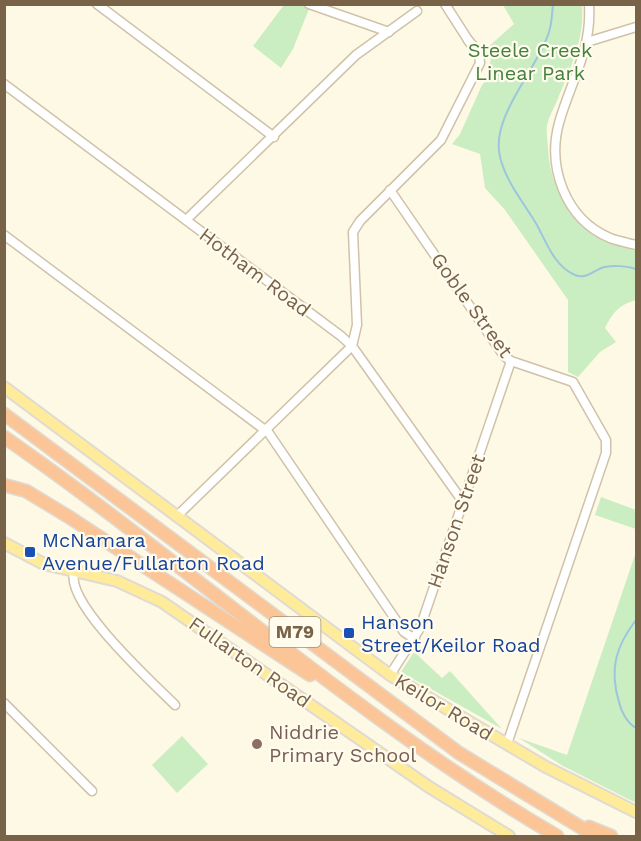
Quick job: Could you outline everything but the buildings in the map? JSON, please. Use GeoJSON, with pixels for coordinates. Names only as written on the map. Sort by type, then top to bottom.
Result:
{"type":"FeatureCollection","features":[{"type":"Feature","properties":{"kind":"highway","name":"M79"},"geometry":{"type":"LineString","coordinates":[[4,414],[405,715],[519,792],[595,837]]}},
{"type":"Feature","properties":{"kind":"highway","name":"M79"},"geometry":{"type":"LineString","coordinates":[[4,437],[120,522],[392,729],[492,798],[557,837]]}},
{"type":"Feature","properties":{"kind":"highway"},"geometry":{"type":"LineString","coordinates":[[4,484],[22,489],[392,729]]}},
{"type":"Feature","properties":{"kind":"highway"},"geometry":{"type":"LineString","coordinates":[[4,493],[22,489]]}},
{"type":"Feature","properties":{"kind":"highway"},"geometry":{"type":"LineString","coordinates":[[519,792],[611,837]]}},
{"type":"Feature","properties":{"kind":"highway"},"geometry":{"type":"LineString","coordinates":[[492,798],[547,837]]}},
{"type":"Feature","properties":{"kind":"main road","name":"Keilor Road"},"geometry":{"type":"LineString","coordinates":[[4,387],[390,675],[579,785],[636,812]]}},
{"type":"Feature","properties":{"kind":"main road","name":"Fullarton Road"},"geometry":{"type":"LineString","coordinates":[[4,543],[44,564],[124,584],[162,602],[429,788],[509,837]]}},
{"type":"Feature","properties":{"kind":"street"},"geometry":{"type":"LineString","coordinates":[[97,4],[274,137]]}},
{"type":"Feature","properties":{"kind":"street"},"geometry":{"type":"LineString","coordinates":[[309,4],[389,32]]}},
{"type":"Feature","properties":{"kind":"street"},"geometry":{"type":"LineString","coordinates":[[177,516],[352,346],[357,325],[353,232],[360,221],[441,140],[480,63],[478,52],[445,4]]}},
{"type":"Feature","properties":{"kind":"street"},"geometry":{"type":"LineString","coordinates":[[589,4],[587,42],[580,70],[559,123],[554,148],[556,171],[566,198],[580,216],[610,237],[636,245]]}},
{"type":"Feature","properties":{"kind":"street"},"geometry":{"type":"LineString","coordinates":[[186,220],[356,55],[417,11]]}},
{"type":"Feature","properties":{"kind":"street"},"geometry":{"type":"LineString","coordinates":[[587,42],[636,27]]}},
{"type":"Feature","properties":{"kind":"street","name":"Hotham Road"},"geometry":{"type":"LineString","coordinates":[[4,84],[352,346],[463,502]]}},
{"type":"Feature","properties":{"kind":"street","name":"Goble Street"},"geometry":{"type":"LineString","coordinates":[[390,190],[499,348],[511,361],[573,382],[606,440],[606,453],[507,744]]}},
{"type":"Feature","properties":{"kind":"street"},"geometry":{"type":"LineString","coordinates":[[4,235],[266,430],[404,632],[415,639]]}},
{"type":"Feature","properties":{"kind":"street","name":"Hanson Street"},"geometry":{"type":"LineString","coordinates":[[390,675],[415,639],[511,361]]}},
{"type":"Feature","properties":{"kind":"street"},"geometry":{"type":"LineString","coordinates":[[74,573],[73,585],[108,638],[175,705]]}},
{"type":"Feature","properties":{"kind":"street"},"geometry":{"type":"LineString","coordinates":[[4,703],[92,791]]}},
{"type":"Feature","properties":{"kind":"green space"},"geometry":{"type":"Polygon","coordinates":[[[284,5],[302,5],[309,9],[293,49],[281,68],[253,46],[284,5]]]}},
{"type":"Feature","properties":{"kind":"green space","name":"Steele Creek Linear Park"},"geometry":{"type":"Polygon","coordinates":[[[503,5],[582,5],[581,30],[576,54],[547,126],[551,168],[556,186],[574,215],[602,237],[636,251],[636,300],[625,304],[614,313],[605,328],[616,342],[600,352],[578,377],[568,372],[568,300],[505,210],[485,188],[480,154],[452,144],[460,134],[482,85],[488,77],[491,57],[487,48],[514,24],[503,5]]]}},
{"type":"Feature","properties":{"kind":"green space"},"geometry":{"type":"Polygon","coordinates":[[[601,497],[636,510],[636,529],[595,515],[601,497]]]}},
{"type":"Feature","properties":{"kind":"green space"},"geometry":{"type":"Polygon","coordinates":[[[636,552],[636,803],[563,766],[519,738],[567,755],[636,552]]]}},
{"type":"Feature","properties":{"kind":"green space"},"geometry":{"type":"Polygon","coordinates":[[[414,652],[442,678],[450,671],[502,729],[401,672],[414,652]]]}},
{"type":"Feature","properties":{"kind":"green space"},"geometry":{"type":"Polygon","coordinates":[[[182,736],[208,764],[177,793],[152,765],[182,736]]]}},
{"type":"Feature","properties":{"kind":"waterway"},"geometry":{"type":"LineString","coordinates":[[553,4],[550,29],[543,46],[508,109],[502,125],[499,141],[500,157],[511,184],[552,253],[568,271],[584,276],[609,266],[636,269]]}},
{"type":"Feature","properties":{"kind":"waterway"},"geometry":{"type":"LineString","coordinates":[[636,620],[619,649],[615,668],[616,690],[621,709],[627,720],[636,728]]}},
{"type":"Feature","properties":{"kind":"place","name":"McNamara Avenue/Fullarton Road"},"geometry":{"type":"Point","coordinates":[30,552]}},
{"type":"Feature","properties":{"kind":"place","name":"Hanson Street/Keilor Road"},"geometry":{"type":"Point","coordinates":[349,633]}},
{"type":"Feature","properties":{"kind":"place","name":"Niddrie Primary School"},"geometry":{"type":"Point","coordinates":[257,744]}}]}
